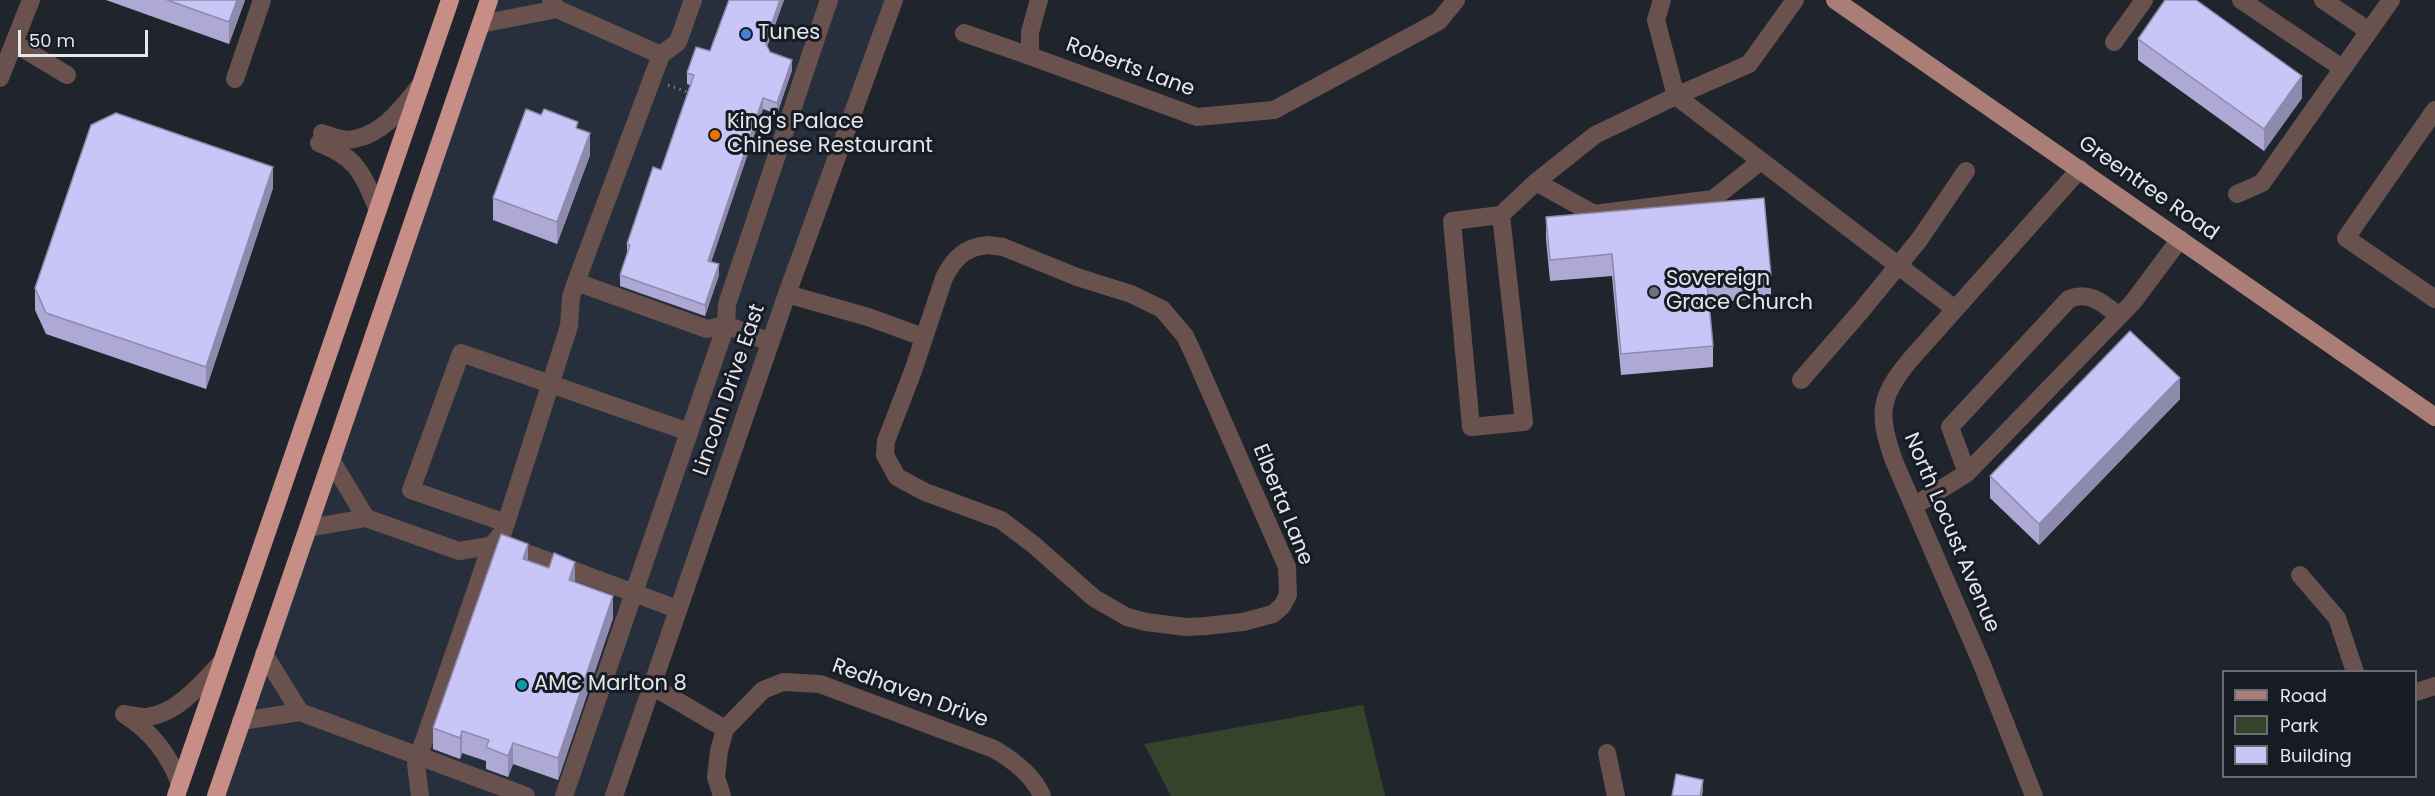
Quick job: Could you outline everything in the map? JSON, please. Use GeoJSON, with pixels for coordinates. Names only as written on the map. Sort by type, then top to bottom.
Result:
{"type":"FeatureCollection","features":[{"type":"Feature","properties":{"kind":"highway"},"geometry":{"type":"LineString","coordinates":[[178,790],[450,0]]}},
{"type":"Feature","properties":{"kind":"highway"},"geometry":{"type":"LineString","coordinates":[[216,796],[489,0]]}},
{"type":"Feature","properties":{"kind":"main road","name":"Greentree Road"},"geometry":{"type":"LineString","coordinates":[[1835,0],[2435,417]]}},
{"type":"Feature","properties":{"kind":"street"},"geometry":{"type":"LineString","coordinates":[[0,78],[31,0]]}},
{"type":"Feature","properties":{"kind":"street"},"geometry":{"type":"LineString","coordinates":[[236,79],[262,0]]}},
{"type":"Feature","properties":{"kind":"street"},"geometry":{"type":"LineString","coordinates":[[420,796],[416,764],[418,756],[491,546],[503,532],[506,523],[569,326],[571,297],[576,282],[652,80],[662,56],[678,42],[693,0]]}},
{"type":"Feature","properties":{"kind":"street"},"geometry":{"type":"LineString","coordinates":[[564,796],[726,325],[727,304],[829,0]]}},
{"type":"Feature","properties":{"kind":"street","name":"Lincoln Drive East"},"geometry":{"type":"LineString","coordinates":[[614,796],[770,342],[894,0]]}},
{"type":"Feature","properties":{"kind":"street"},"geometry":{"type":"LineString","coordinates":[[1030,56],[1030,32],[1039,0]]}},
{"type":"Feature","properties":{"kind":"street","name":"Roberts Lane"},"geometry":{"type":"LineString","coordinates":[[964,33],[1197,117],[1274,110],[1439,21],[1456,0]]}},
{"type":"Feature","properties":{"kind":"street"},"geometry":{"type":"LineString","coordinates":[[1662,0],[1656,20],[1676,96],[1955,309]]}},
{"type":"Feature","properties":{"kind":"street"},"geometry":{"type":"LineString","coordinates":[[1501,215],[1524,422],[1471,427],[1452,221],[1501,215],[1536,182],[1596,135],[1749,64],[1795,0]]}},
{"type":"Feature","properties":{"kind":"street"},"geometry":{"type":"LineString","coordinates":[[2114,42],[2144,0]]}},
{"type":"Feature","properties":{"kind":"street"},"geometry":{"type":"LineString","coordinates":[[2241,0],[2342,68]]}},
{"type":"Feature","properties":{"kind":"street"},"geometry":{"type":"LineString","coordinates":[[2323,0],[2369,31]]}},
{"type":"Feature","properties":{"kind":"street"},"geometry":{"type":"LineString","coordinates":[[2237,194],[2262,183],[2391,0]]}},
{"type":"Feature","properties":{"kind":"street"},"geometry":{"type":"LineString","coordinates":[[481,24],[554,4],[662,56]]}},
{"type":"Feature","properties":{"kind":"street"},"geometry":{"type":"LineString","coordinates":[[14,43],[67,75]]}},
{"type":"Feature","properties":{"kind":"street"},"geometry":{"type":"LineString","coordinates":[[378,210],[357,168],[341,152],[320,138],[354,140],[374,131],[399,110],[420,86]]}},
{"type":"Feature","properties":{"kind":"street"},"geometry":{"type":"LineString","coordinates":[[2435,110],[2346,238],[2435,299]]}},
{"type":"Feature","properties":{"kind":"street"},"geometry":{"type":"LineString","coordinates":[[1536,182],[1594,214],[1713,199],[1761,161]]}},
{"type":"Feature","properties":{"kind":"street","name":"North Locust Avenue"},"geometry":{"type":"LineString","coordinates":[[2034,796],[1981,662],[1884,432],[1883,404],[1893,380],[2080,169]]}},
{"type":"Feature","properties":{"kind":"street"},"geometry":{"type":"LineString","coordinates":[[1801,380],[1862,311],[1919,240],[1966,171]]}},
{"type":"Feature","properties":{"kind":"street"},"geometry":{"type":"LineString","coordinates":[[1914,506],[1967,473],[2133,302],[2180,239]]}},
{"type":"Feature","properties":{"kind":"street","name":"Elberta Lane"},"geometry":{"type":"LineString","coordinates":[[988,245],[1003,248],[1077,277],[1131,294],[1162,309],[1185,336],[1281,551],[1287,567],[1289,582],[1288,595],[1282,606],[1273,614],[1258,619],[1205,626],[1166,625],[1127,617],[1094,598],[1034,545],[1001,520],[925,492],[897,477],[885,455],[886,441],[913,371],[923,337],[951,264],[961,253],[974,246],[988,245]]}},
{"type":"Feature","properties":{"kind":"street"},"geometry":{"type":"LineString","coordinates":[[576,282],[707,329],[726,325],[770,342]]}},
{"type":"Feature","properties":{"kind":"street"},"geometry":{"type":"LineString","coordinates":[[787,294],[868,317],[923,337]]}},
{"type":"Feature","properties":{"kind":"street"},"geometry":{"type":"LineString","coordinates":[[1967,473],[1950,427],[2069,299],[2078,295],[2099,300],[2119,316]]}},
{"type":"Feature","properties":{"kind":"street"},"geometry":{"type":"LineString","coordinates":[[506,523],[411,490],[461,353],[689,432]]}},
{"type":"Feature","properties":{"kind":"street"},"geometry":{"type":"LineString","coordinates":[[331,460],[366,518]]}},
{"type":"Feature","properties":{"kind":"street"},"geometry":{"type":"LineString","coordinates":[[308,528],[366,518],[459,550],[502,544],[677,609]]}},
{"type":"Feature","properties":{"kind":"street"},"geometry":{"type":"LineString","coordinates":[[2300,575],[2337,618],[2354,670]]}},
{"type":"Feature","properties":{"kind":"street"},"geometry":{"type":"LineString","coordinates":[[264,654],[300,712]]}},
{"type":"Feature","properties":{"kind":"street"},"geometry":{"type":"LineString","coordinates":[[178,790],[173,764],[157,741],[140,724],[124,714],[147,717],[160,714],[201,685],[223,661]]}},
{"type":"Feature","properties":{"kind":"street","name":"Redhaven Drive"},"geometry":{"type":"LineString","coordinates":[[725,729],[764,690],[783,682],[820,684],[994,749],[1010,758],[1038,787],[1041,796]]}},
{"type":"Feature","properties":{"kind":"street"},"geometry":{"type":"LineString","coordinates":[[652,686],[725,729],[719,751],[716,777],[722,796]]}},
{"type":"Feature","properties":{"kind":"street"},"geometry":{"type":"LineString","coordinates":[[2417,691],[2435,686]]}},
{"type":"Feature","properties":{"kind":"street"},"geometry":{"type":"LineString","coordinates":[[241,721],[300,712],[526,796]]}},
{"type":"Feature","properties":{"kind":"street"},"geometry":{"type":"LineString","coordinates":[[1607,753],[1616,796]]}},
{"type":"Feature","properties":{"kind":"path"},"geometry":{"type":"LineString","coordinates":[[652,80],[697,95]]}},
{"type":"Feature","properties":{"kind":"shaded area"},"geometry":{"type":"Polygon","coordinates":[[[489,0],[894,0],[614,796],[216,796],[489,0]]]}},
{"type":"Feature","properties":{"kind":"green space"},"geometry":{"type":"Polygon","coordinates":[[[1363,705],[1385,796],[1171,796],[1144,744],[1363,705]]]}},
{"type":"Feature","properties":{"kind":"building"},"geometry":{"type":"Polygon","coordinates":[[[167,0],[237,0],[229,22],[167,0]]]}},
{"type":"Feature","properties":{"kind":"building"},"geometry":{"type":"Polygon","coordinates":[[[729,0],[780,0],[765,42],[770,52],[792,60],[777,103],[763,98],[708,261],[719,264],[705,305],[620,275],[630,245],[627,244],[653,167],[661,170],[694,75],[687,73],[696,47],[710,51],[729,0]]]}},
{"type":"Feature","properties":{"kind":"building"},"geometry":{"type":"Polygon","coordinates":[[[2165,0],[2196,0],[2302,76],[2264,129],[2138,39],[2165,0]]]}},
{"type":"Feature","properties":{"kind":"building"},"geometry":{"type":"Polygon","coordinates":[[[526,109],[541,115],[544,109],[578,122],[576,128],[590,133],[557,222],[493,198],[526,109]]]}},
{"type":"Feature","properties":{"kind":"building"},"geometry":{"type":"Polygon","coordinates":[[[116,113],[273,167],[206,367],[46,313],[35,288],[91,125],[116,113]]]}},
{"type":"Feature","properties":{"kind":"building"},"geometry":{"type":"Polygon","coordinates":[[[1764,198],[1771,276],[1707,281],[1713,346],[1621,354],[1612,254],[1550,260],[1546,217],[1764,198]]]}},
{"type":"Feature","properties":{"kind":"building"},"geometry":{"type":"Polygon","coordinates":[[[2130,331],[2180,378],[2039,524],[1990,476],[2130,331]]]}},
{"type":"Feature","properties":{"kind":"building","name":"AMC Marlton 8"},"geometry":{"type":"Polygon","coordinates":[[[501,534],[528,544],[523,559],[549,568],[554,553],[575,562],[569,580],[613,596],[558,758],[513,743],[508,756],[486,747],[489,740],[462,731],[460,738],[433,728],[501,534]]]}},
{"type":"Feature","properties":{"kind":"building"},"geometry":{"type":"Polygon","coordinates":[[[1676,774],[1703,780],[1700,796],[1672,796],[1676,774]]]}},
{"type":"Feature","properties":{"kind":"place","name":"Tunes"},"geometry":{"type":"Point","coordinates":[746,34]}},
{"type":"Feature","properties":{"kind":"place","name":"King's Palace Chinese Restaurant"},"geometry":{"type":"Point","coordinates":[715,135]}},
{"type":"Feature","properties":{"kind":"place","name":"Sovereign Grace Church"},"geometry":{"type":"Point","coordinates":[1654,292]}},
{"type":"Feature","properties":{"kind":"place","name":"AMC Marlton 8"},"geometry":{"type":"Point","coordinates":[522,685]}}]}
